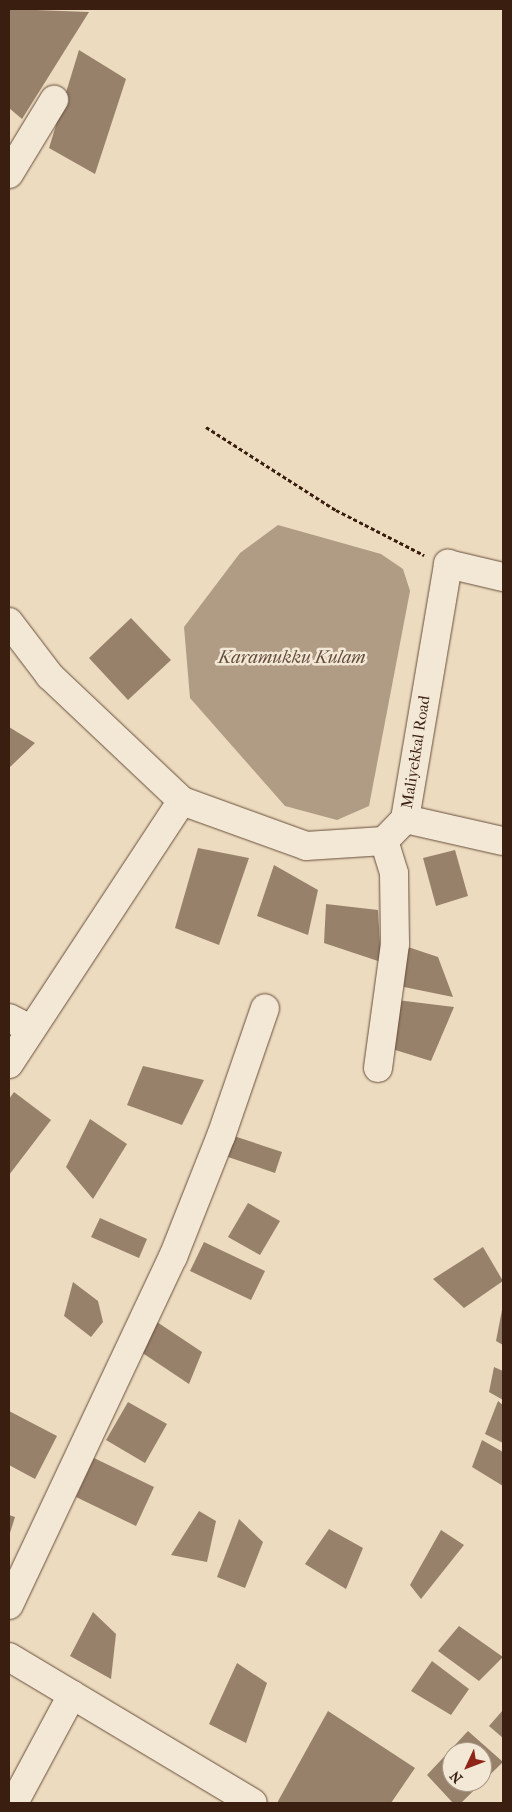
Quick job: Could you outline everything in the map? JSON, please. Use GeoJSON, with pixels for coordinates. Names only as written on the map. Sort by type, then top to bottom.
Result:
{"type":"FeatureCollection","features":[{"type":"Feature","properties":{"kind":"street"},"geometry":{"type":"LineString","coordinates":[[9,174],[54,100]]}},
{"type":"Feature","properties":{"kind":"street"},"geometry":{"type":"LineString","coordinates":[[448,564],[503,577]]}},
{"type":"Feature","properties":{"kind":"street","name":"Maliyekkal Road"},"geometry":{"type":"LineString","coordinates":[[384,841],[406,819],[448,564]]}},
{"type":"Feature","properties":{"kind":"street"},"geometry":{"type":"LineString","coordinates":[[9,622],[50,676],[182,802],[306,846],[384,841],[394,873],[395,944],[378,1068]]}},
{"type":"Feature","properties":{"kind":"street"},"geometry":{"type":"LineString","coordinates":[[9,1064],[20,1024],[182,802]]}},
{"type":"Feature","properties":{"kind":"street"},"geometry":{"type":"LineString","coordinates":[[406,819],[503,841]]}},
{"type":"Feature","properties":{"kind":"street"},"geometry":{"type":"LineString","coordinates":[[9,1605],[173,1257],[221,1136],[264,1008]]}},
{"type":"Feature","properties":{"kind":"street"},"geometry":{"type":"LineString","coordinates":[[9,1657],[253,1803]]}},
{"type":"Feature","properties":{"kind":"street"},"geometry":{"type":"LineString","coordinates":[[14,1803],[72,1695]]}},
{"type":"Feature","properties":{"kind":"path"},"geometry":{"type":"LineString","coordinates":[[206,426],[336,510],[401,547],[448,564]]}},
{"type":"Feature","properties":{"kind":"water","name":"Karamukku Kulam"},"geometry":{"type":"Polygon","coordinates":[[[278,525],[381,554],[403,569],[410,591],[369,806],[337,820],[285,806],[190,698],[184,627],[240,553],[278,525]]]}},
{"type":"Feature","properties":{"kind":"building"},"geometry":{"type":"Polygon","coordinates":[[[9,9],[89,12],[22,119],[9,108],[9,9]]]}},
{"type":"Feature","properties":{"kind":"building"},"geometry":{"type":"Polygon","coordinates":[[[79,50],[126,79],[95,174],[49,148],[79,50]]]}},
{"type":"Feature","properties":{"kind":"building"},"geometry":{"type":"Polygon","coordinates":[[[131,618],[171,660],[128,700],[89,658],[131,618]]]}},
{"type":"Feature","properties":{"kind":"building"},"geometry":{"type":"Polygon","coordinates":[[[9,727],[35,743],[9,768],[9,727]]]}},
{"type":"Feature","properties":{"kind":"building"},"geometry":{"type":"Polygon","coordinates":[[[198,848],[249,858],[219,945],[175,928],[198,848]]]}},
{"type":"Feature","properties":{"kind":"building"},"geometry":{"type":"Polygon","coordinates":[[[455,850],[468,896],[436,906],[423,858],[455,850]]]}},
{"type":"Feature","properties":{"kind":"building"},"geometry":{"type":"Polygon","coordinates":[[[274,865],[318,890],[308,935],[257,916],[274,865]]]}},
{"type":"Feature","properties":{"kind":"building"},"geometry":{"type":"Polygon","coordinates":[[[326,904],[378,910],[381,962],[324,943],[326,904]]]}},
{"type":"Feature","properties":{"kind":"building"},"geometry":{"type":"Polygon","coordinates":[[[405,946],[438,957],[453,997],[404,987],[405,946]]]}},
{"type":"Feature","properties":{"kind":"building"},"geometry":{"type":"Polygon","coordinates":[[[397,1000],[454,1007],[431,1061],[392,1049],[397,1000]]]}},
{"type":"Feature","properties":{"kind":"building"},"geometry":{"type":"Polygon","coordinates":[[[143,1066],[204,1080],[182,1125],[127,1105],[143,1066]]]}},
{"type":"Feature","properties":{"kind":"building"},"geometry":{"type":"Polygon","coordinates":[[[14,1092],[51,1120],[9,1175],[9,1099],[14,1092]]]}},
{"type":"Feature","properties":{"kind":"building"},"geometry":{"type":"Polygon","coordinates":[[[90,1119],[127,1144],[93,1199],[66,1167],[90,1119]]]}},
{"type":"Feature","properties":{"kind":"building"},"geometry":{"type":"Polygon","coordinates":[[[234,1136],[282,1152],[275,1173],[228,1157],[234,1136]]]}},
{"type":"Feature","properties":{"kind":"building"},"geometry":{"type":"Polygon","coordinates":[[[248,1203],[280,1221],[260,1255],[228,1237],[248,1203]]]}},
{"type":"Feature","properties":{"kind":"building"},"geometry":{"type":"Polygon","coordinates":[[[100,1218],[147,1239],[139,1258],[91,1237],[100,1218]]]}},
{"type":"Feature","properties":{"kind":"building"},"geometry":{"type":"Polygon","coordinates":[[[204,1242],[265,1271],[251,1300],[190,1271],[204,1242]]]}},
{"type":"Feature","properties":{"kind":"building"},"geometry":{"type":"Polygon","coordinates":[[[483,1247],[503,1281],[464,1308],[433,1279],[483,1247]]]}},
{"type":"Feature","properties":{"kind":"building"},"geometry":{"type":"Polygon","coordinates":[[[73,1282],[98,1301],[103,1322],[91,1337],[64,1316],[73,1282]]]}},
{"type":"Feature","properties":{"kind":"building"},"geometry":{"type":"Polygon","coordinates":[[[503,1310],[503,1345],[496,1341],[503,1310]]]}},
{"type":"Feature","properties":{"kind":"building"},"geometry":{"type":"Polygon","coordinates":[[[157,1322],[202,1352],[189,1384],[138,1350],[157,1322]]]}},
{"type":"Feature","properties":{"kind":"building"},"geometry":{"type":"Polygon","coordinates":[[[494,1367],[503,1371],[503,1400],[489,1392],[494,1367]]]}},
{"type":"Feature","properties":{"kind":"building"},"geometry":{"type":"Polygon","coordinates":[[[498,1401],[503,1405],[503,1443],[485,1434],[498,1401]]]}},
{"type":"Feature","properties":{"kind":"building"},"geometry":{"type":"Polygon","coordinates":[[[128,1402],[167,1424],[145,1463],[106,1440],[128,1402]]]}},
{"type":"Feature","properties":{"kind":"building"},"geometry":{"type":"Polygon","coordinates":[[[9,1411],[57,1436],[35,1479],[9,1465],[9,1411]]]}},
{"type":"Feature","properties":{"kind":"building"},"geometry":{"type":"Polygon","coordinates":[[[482,1440],[503,1452],[503,1486],[472,1467],[482,1440]]]}},
{"type":"Feature","properties":{"kind":"building"},"geometry":{"type":"Polygon","coordinates":[[[94,1458],[154,1487],[136,1526],[76,1497],[94,1458]]]}},
{"type":"Feature","properties":{"kind":"building"},"geometry":{"type":"Polygon","coordinates":[[[199,1511],[216,1521],[207,1562],[171,1555],[199,1511]]]}},
{"type":"Feature","properties":{"kind":"building"},"geometry":{"type":"Polygon","coordinates":[[[9,1515],[15,1517],[9,1536],[9,1515]]]}},
{"type":"Feature","properties":{"kind":"building"},"geometry":{"type":"Polygon","coordinates":[[[239,1519],[263,1542],[245,1588],[217,1577],[239,1519]]]}},
{"type":"Feature","properties":{"kind":"building"},"geometry":{"type":"Polygon","coordinates":[[[329,1529],[363,1548],[346,1589],[305,1564],[329,1529]]]}},
{"type":"Feature","properties":{"kind":"building"},"geometry":{"type":"Polygon","coordinates":[[[441,1530],[464,1545],[421,1599],[410,1585],[441,1530]]]}},
{"type":"Feature","properties":{"kind":"building"},"geometry":{"type":"Polygon","coordinates":[[[93,1612],[116,1634],[111,1679],[70,1656],[93,1612]]]}},
{"type":"Feature","properties":{"kind":"building"},"geometry":{"type":"Polygon","coordinates":[[[459,1626],[503,1657],[479,1681],[438,1651],[459,1626]]]}},
{"type":"Feature","properties":{"kind":"building"},"geometry":{"type":"Polygon","coordinates":[[[432,1661],[469,1689],[451,1715],[411,1691],[432,1661]]]}},
{"type":"Feature","properties":{"kind":"building"},"geometry":{"type":"Polygon","coordinates":[[[237,1663],[267,1683],[246,1743],[209,1724],[237,1663]]]}},
{"type":"Feature","properties":{"kind":"building"},"geometry":{"type":"Polygon","coordinates":[[[503,1710],[503,1738],[489,1726],[503,1710]]]}},
{"type":"Feature","properties":{"kind":"building"},"geometry":{"type":"Polygon","coordinates":[[[328,1711],[415,1768],[391,1803],[277,1803],[328,1711]]]}},
{"type":"Feature","properties":{"kind":"building"},"geometry":{"type":"Polygon","coordinates":[[[468,1731],[480,1742],[458,1742],[468,1731]]]}},
{"type":"Feature","properties":{"kind":"building"},"geometry":{"type":"Polygon","coordinates":[[[492,1752],[503,1762],[492,1773],[492,1752]]]}},
{"type":"Feature","properties":{"kind":"building"},"geometry":{"type":"Polygon","coordinates":[[[442,1759],[442,1791],[427,1775],[442,1759]]]}},
{"type":"Feature","properties":{"kind":"building"},"geometry":{"type":"Polygon","coordinates":[[[443,1792],[472,1792],[461,1803],[453,1803],[443,1792]]]}}]}
